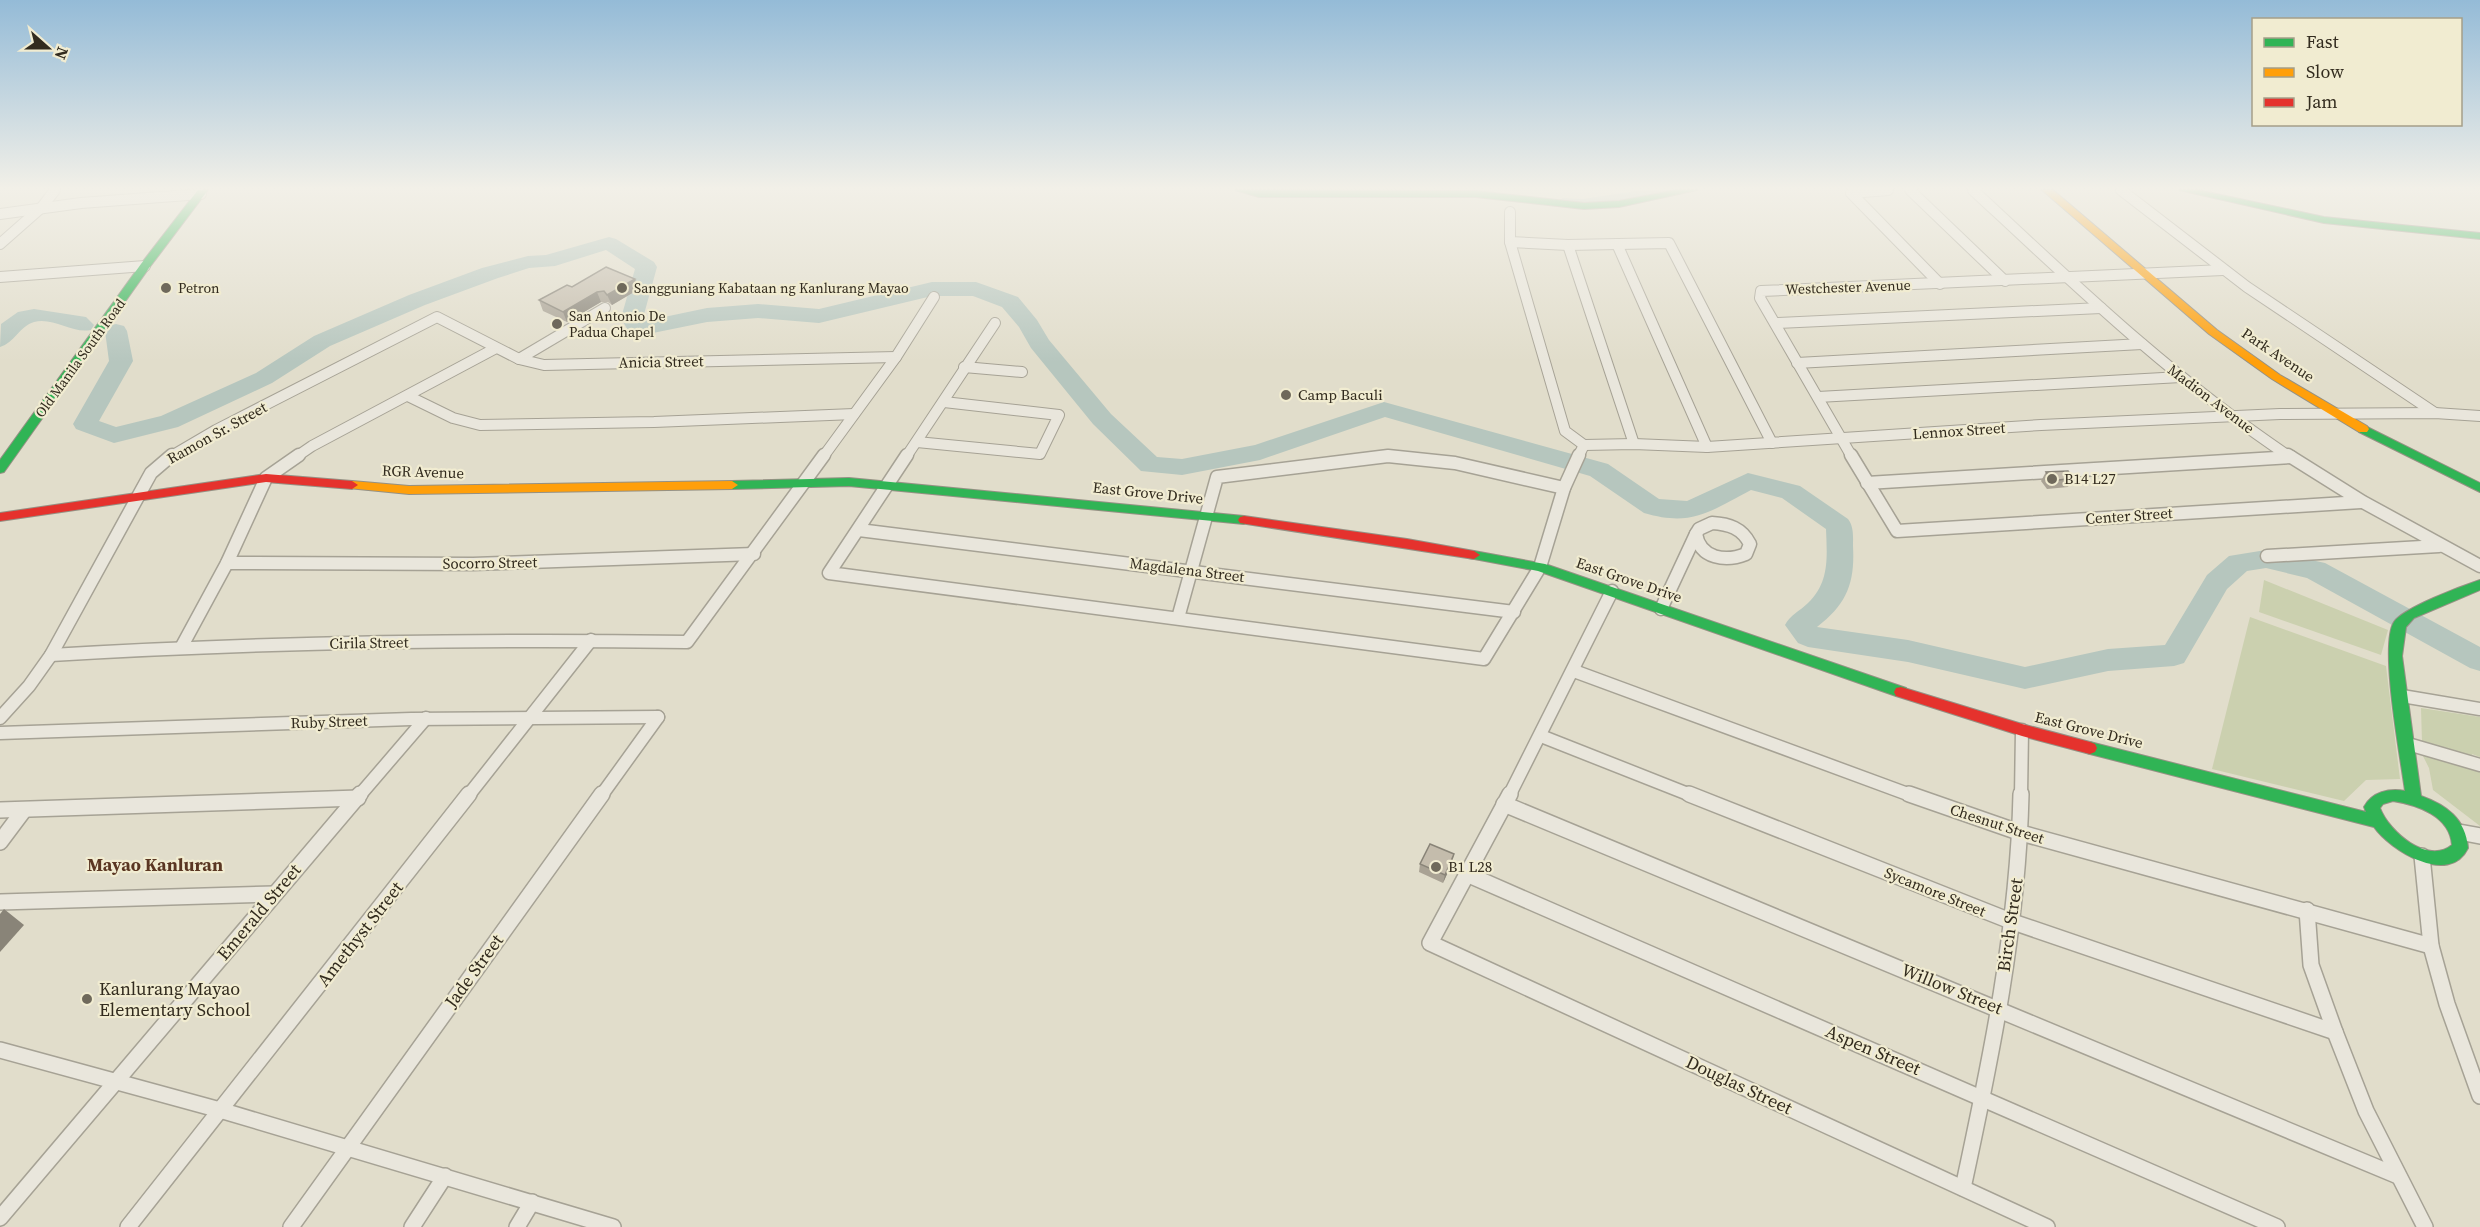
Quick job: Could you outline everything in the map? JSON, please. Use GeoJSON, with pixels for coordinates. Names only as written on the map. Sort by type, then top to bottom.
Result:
{"type":"FeatureCollection","features":[{"type":"Feature","properties":{"kind":"street","name":"Old Manila South Road"},"geometry":{"type":"LineString","coordinates":[[0,469],[159,247]]}},
{"type":"Feature","properties":{"kind":"street"},"geometry":{"type":"LineString","coordinates":[[996,323],[964,367],[944,402],[829,573],[1484,659],[1540,567],[1564,488],[1584,446],[1565,431],[1512,247]]}},
{"type":"Feature","properties":{"kind":"street"},"geometry":{"type":"LineString","coordinates":[[1569,247],[1634,444]]}},
{"type":"Feature","properties":{"kind":"street"},"geometry":{"type":"LineString","coordinates":[[1619,247],[1707,447]]}},
{"type":"Feature","properties":{"kind":"street"},"geometry":{"type":"LineString","coordinates":[[1671,247],[1772,443]]}},
{"type":"Feature","properties":{"kind":"street"},"geometry":{"type":"LineString","coordinates":[[1904,247],[1940,284]]}},
{"type":"Feature","properties":{"kind":"street"},"geometry":{"type":"LineString","coordinates":[[1970,247],[2005,281]]}},
{"type":"Feature","properties":{"kind":"street","name":"Madion Avenue"},"geometry":{"type":"LineString","coordinates":[[2035,247],[2142,344],[2233,416],[2361,502],[2480,566]]}},
{"type":"Feature","properties":{"kind":"street","name":"Park Avenue"},"geometry":{"type":"LineString","coordinates":[[2114,247],[2214,332],[2280,378],[2334,412],[2480,488]]}},
{"type":"Feature","properties":{"kind":"street"},"geometry":{"type":"LineString","coordinates":[[2194,247],[2223,270],[2435,413]]}},
{"type":"Feature","properties":{"kind":"street"},"geometry":{"type":"LineString","coordinates":[[0,277],[145,266]]}},
{"type":"Feature","properties":{"kind":"street","name":"Westchester Avenue"},"geometry":{"type":"LineString","coordinates":[[1776,323],[1760,298],[1761,291],[2223,270]]}},
{"type":"Feature","properties":{"kind":"street"},"geometry":{"type":"LineString","coordinates":[[754,554],[803,482],[896,357],[934,297]]}},
{"type":"Feature","properties":{"kind":"street"},"geometry":{"type":"LineString","coordinates":[[519,359],[605,308]]}},
{"type":"Feature","properties":{"kind":"street"},"geometry":{"type":"LineString","coordinates":[[2101,308],[1776,323],[1867,483],[2291,457]]}},
{"type":"Feature","properties":{"kind":"street","name":"Anicia Street"},"geometry":{"type":"LineString","coordinates":[[437,317],[519,359],[544,365],[896,357]]}},
{"type":"Feature","properties":{"kind":"street","name":"Ramon Sr. Street"},"geometry":{"type":"LineString","coordinates":[[0,718],[51,655],[151,473],[172,455],[437,317]]}},
{"type":"Feature","properties":{"kind":"street"},"geometry":{"type":"LineString","coordinates":[[1797,363],[2142,344]]}},
{"type":"Feature","properties":{"kind":"street"},"geometry":{"type":"LineString","coordinates":[[182,646],[227,563],[266,478],[312,446],[496,348]]}},
{"type":"Feature","properties":{"kind":"street"},"geometry":{"type":"LineString","coordinates":[[964,367],[1022,372]]}},
{"type":"Feature","properties":{"kind":"street"},"geometry":{"type":"LineString","coordinates":[[1818,396],[2181,377]]}},
{"type":"Feature","properties":{"kind":"street"},"geometry":{"type":"LineString","coordinates":[[408,396],[453,418],[480,425],[654,422],[854,414]]}},
{"type":"Feature","properties":{"kind":"street"},"geometry":{"type":"LineString","coordinates":[[917,442],[1040,454],[1059,415],[944,402]]}},
{"type":"Feature","properties":{"kind":"street","name":"Lennox Street"},"geometry":{"type":"LineString","coordinates":[[1584,446],[1634,444],[1707,447],[2041,425],[2334,412],[2480,416]]}},
{"type":"Feature","properties":{"kind":"street"},"geometry":{"type":"LineString","coordinates":[[1178,618],[1217,477],[1388,456],[1455,463],[1564,488]]}},
{"type":"Feature","properties":{"kind":"street","name":"RGR Avenue"},"geometry":{"type":"LineString","coordinates":[[0,517],[266,478],[409,490],[604,489],[849,482]]}},
{"type":"Feature","properties":{"kind":"street","name":"East Grove Drive"},"geometry":{"type":"LineString","coordinates":[[849,482],[1207,515],[1407,543],[1540,567],[1859,679],[2022,730],[2375,820]]}},
{"type":"Feature","properties":{"kind":"street","name":"Center Street"},"geometry":{"type":"LineString","coordinates":[[1867,483],[1897,531],[2361,502]]}},
{"type":"Feature","properties":{"kind":"street"},"geometry":{"type":"LineString","coordinates":[[1661,609],[1696,534],[1699,528],[1712,523],[1729,525],[1743,532],[1748,538],[1749,549],[1746,554],[1731,559],[1713,556],[1699,546],[1696,534]]}},
{"type":"Feature","properties":{"kind":"street","name":"Magdalena Street"},"geometry":{"type":"LineString","coordinates":[[859,530],[1514,612]]}},
{"type":"Feature","properties":{"kind":"street"},"geometry":{"type":"LineString","coordinates":[[2267,556],[2440,546]]}},
{"type":"Feature","properties":{"kind":"street","name":"Socorro Street"},"geometry":{"type":"LineString","coordinates":[[227,563],[473,564],[754,554]]}},
{"type":"Feature","properties":{"kind":"street","name":"Cirila Street"},"geometry":{"type":"LineString","coordinates":[[51,655],[182,646],[591,640],[687,642],[754,554]]}},
{"type":"Feature","properties":{"kind":"street"},"geometry":{"type":"LineString","coordinates":[[2414,799],[2395,656],[2404,620],[2480,585]]}},
{"type":"Feature","properties":{"kind":"street"},"geometry":{"type":"LineString","coordinates":[[1469,875],[1574,671],[1612,591]]}},
{"type":"Feature","properties":{"kind":"street","name":"Amethyst Street"},"geometry":{"type":"LineString","coordinates":[[128,1227],[591,640]]}},
{"type":"Feature","properties":{"kind":"street","name":"Chesnut Street"},"geometry":{"type":"LineString","coordinates":[[1574,671],[1894,789],[2021,833],[2431,946]]}},
{"type":"Feature","properties":{"kind":"street"},"geometry":{"type":"LineString","coordinates":[[2402,696],[2480,710]]}},
{"type":"Feature","properties":{"kind":"street","name":"Ruby Street"},"geometry":{"type":"LineString","coordinates":[[0,733],[426,718],[658,717]]}},
{"type":"Feature","properties":{"kind":"street","name":"Jade Street"},"geometry":{"type":"LineString","coordinates":[[291,1227],[658,717]]}},
{"type":"Feature","properties":{"kind":"street","name":"Emerald Street"},"geometry":{"type":"LineString","coordinates":[[0,1218],[426,718]]}},
{"type":"Feature","properties":{"kind":"street","name":"Birch Street"},"geometry":{"type":"LineString","coordinates":[[1963,1188],[1982,1097],[2013,922],[2021,833],[2022,730]]}},
{"type":"Feature","properties":{"kind":"street","name":"Sycamore Street"},"geometry":{"type":"LineString","coordinates":[[1541,736],[2013,922],[2335,1032]]}},
{"type":"Feature","properties":{"kind":"street"},"geometry":{"type":"LineString","coordinates":[[2408,744],[2480,765]]}},
{"type":"Feature","properties":{"kind":"street"},"geometry":{"type":"LineString","coordinates":[[2392,795],[2414,799],[2443,814],[2458,832],[2462,841],[2461,849],[2456,855],[2435,859],[2422,856],[2393,841],[2375,820],[2372,812],[2377,800],[2392,795]]}},
{"type":"Feature","properties":{"kind":"street"},"geometry":{"type":"LineString","coordinates":[[0,810],[358,798]]}},
{"type":"Feature","properties":{"kind":"street","name":"Willow Street"},"geometry":{"type":"LineString","coordinates":[[1504,804],[2398,1176]]}},
{"type":"Feature","properties":{"kind":"street"},"geometry":{"type":"LineString","coordinates":[[0,842],[24,810]]}},
{"type":"Feature","properties":{"kind":"street"},"geometry":{"type":"LineString","coordinates":[[2458,832],[2480,836]]}},
{"type":"Feature","properties":{"kind":"street"},"geometry":{"type":"LineString","coordinates":[[2422,856],[2431,946],[2447,1004],[2480,1096]]}},
{"type":"Feature","properties":{"kind":"street","name":"Douglas Street"},"geometry":{"type":"LineString","coordinates":[[1469,875],[1430,943],[2047,1227]]}},
{"type":"Feature","properties":{"kind":"street","name":"Aspen Street"},"geometry":{"type":"LineString","coordinates":[[1469,875],[2277,1227]]}},
{"type":"Feature","properties":{"kind":"street"},"geometry":{"type":"LineString","coordinates":[[0,902],[274,894]]}},
{"type":"Feature","properties":{"kind":"street"},"geometry":{"type":"LineString","coordinates":[[2307,910],[2311,965],[2335,1032],[2366,1111],[2425,1227]]}},
{"type":"Feature","properties":{"kind":"street"},"geometry":{"type":"LineString","coordinates":[[3,1056],[117,1080],[613,1227]]}},
{"type":"Feature","properties":{"kind":"street"},"geometry":{"type":"LineString","coordinates":[[412,1227],[445,1176]]}},
{"type":"Feature","properties":{"kind":"street"},"geometry":{"type":"LineString","coordinates":[[517,1227],[532,1202]]}},
{"type":"Feature","properties":{"kind":"green space"},"geometry":{"type":"Polygon","coordinates":[[[2264,580],[2388,630],[2381,655],[2259,612],[2264,580]]]}},
{"type":"Feature","properties":{"kind":"green space"},"geometry":{"type":"Polygon","coordinates":[[[2250,617],[2386,666],[2400,779],[2366,780],[2344,801],[2212,769],[2250,617]]]}},
{"type":"Feature","properties":{"kind":"green space"},"geometry":{"type":"Polygon","coordinates":[[[2421,708],[2480,717],[2480,757],[2422,742],[2421,708]]]}},
{"type":"Feature","properties":{"kind":"green space"},"geometry":{"type":"Polygon","coordinates":[[[2422,754],[2480,771],[2480,826],[2433,790],[2429,768],[2422,754]]]}},
{"type":"Feature","properties":{"kind":"building"},"geometry":{"type":"Polygon","coordinates":[[[606,267],[635,279],[607,295],[604,291],[597,292],[563,312],[539,300],[567,285],[572,287],[606,267]]]}},
{"type":"Feature","properties":{"kind":"building"},"geometry":{"type":"Polygon","coordinates":[[[2068,471],[2073,478],[2052,481],[2046,472],[2068,471]]]}},
{"type":"Feature","properties":{"kind":"building"},"geometry":{"type":"Polygon","coordinates":[[[1430,844],[1454,854],[1445,875],[1420,864],[1430,844]]]}},
{"type":"Feature","properties":{"kind":"waterway"},"geometry":{"type":"LineString","coordinates":[[116,331],[121,361],[85,424],[114,435],[169,422],[264,378],[322,341],[417,300],[490,273],[528,262],[547,261],[594,247]]}},
{"type":"Feature","properties":{"kind":"waterway"},"geometry":{"type":"LineString","coordinates":[[616,247],[646,267],[632,318],[638,329],[707,315],[758,311],[819,316],[932,289],[976,289],[1010,302],[1029,325],[1039,343],[1102,419],[1150,465],[1182,467],[1260,452],[1384,409],[1599,470],[1653,507],[1691,510],[1748,481],[1791,492],[1839,525],[1840,571],[1837,582],[1833,593],[1825,603],[1799,625],[1808,636],[1908,651],[2025,678],[2108,660],[2174,655],[2217,582],[2239,563],[2266,559],[2315,570],[2480,660]]}},
{"type":"Feature","properties":{"kind":"waterway"},"geometry":{"type":"LineString","coordinates":[[0,340],[18,322],[34,315],[78,322],[83,325]]}},
{"type":"Feature","properties":{"kind":"traffic: fast"},"geometry":{"type":"LineString","coordinates":[[0,469],[159,247]]}},
{"type":"Feature","properties":{"kind":"traffic: fast"},"geometry":{"type":"LineString","coordinates":[[2363,429],[2480,488]]}},
{"type":"Feature","properties":{"kind":"traffic: fast"},"geometry":{"type":"LineString","coordinates":[[732,485],[849,482],[1244,520]]}},
{"type":"Feature","properties":{"kind":"traffic: fast"},"geometry":{"type":"LineString","coordinates":[[1474,555],[1540,567],[1901,692]]}},
{"type":"Feature","properties":{"kind":"traffic: fast"},"geometry":{"type":"LineString","coordinates":[[2414,799],[2395,656],[2399,625],[2409,615],[2480,585]]}},
{"type":"Feature","properties":{"kind":"traffic: fast"},"geometry":{"type":"LineString","coordinates":[[2090,748],[2375,821]]}},
{"type":"Feature","properties":{"kind":"traffic: fast"},"geometry":{"type":"LineString","coordinates":[[2393,795],[2415,800],[2438,810],[2455,826],[2460,848],[2450,856],[2438,858],[2409,850],[2396,841],[2384,830],[2372,807],[2378,800],[2393,795]]}},
{"type":"Feature","properties":{"kind":"traffic: slow"},"geometry":{"type":"LineString","coordinates":[[2114,247],[2213,332],[2276,377],[2363,429]]}},
{"type":"Feature","properties":{"kind":"traffic: slow"},"geometry":{"type":"LineString","coordinates":[[352,485],[409,490],[732,485]]}},
{"type":"Feature","properties":{"kind":"traffic: jam"},"geometry":{"type":"LineString","coordinates":[[0,517],[266,478],[352,485]]}},
{"type":"Feature","properties":{"kind":"traffic: jam"},"geometry":{"type":"LineString","coordinates":[[1244,520],[1474,555]]}},
{"type":"Feature","properties":{"kind":"traffic: jam"},"geometry":{"type":"LineString","coordinates":[[1901,692],[2022,730],[2090,748]]}},
{"type":"Feature","properties":{"kind":"place","name":"Petron"},"geometry":{"type":"Point","coordinates":[166,288]}},
{"type":"Feature","properties":{"kind":"place","name":"Sangguniang Kabataan ng Kanlurang Mayao"},"geometry":{"type":"Point","coordinates":[622,288]}},
{"type":"Feature","properties":{"kind":"place","name":"San Antonio De Padua Chapel"},"geometry":{"type":"Point","coordinates":[557,324]}},
{"type":"Feature","properties":{"kind":"place","name":"Camp Baculi"},"geometry":{"type":"Point","coordinates":[1286,395]}},
{"type":"Feature","properties":{"kind":"place","name":"B14 L27"},"geometry":{"type":"Point","coordinates":[2052,479]}},
{"type":"Feature","properties":{"kind":"place","name":"B1 L28"},"geometry":{"type":"Point","coordinates":[1436,867]}},
{"type":"Feature","properties":{"kind":"place","name":"Kanlurang Mayao Elementary School"},"geometry":{"type":"Point","coordinates":[87,999]}},
{"type":"Feature","properties":{"kind":"district","name":"Mayao Kanluran"},"geometry":{"type":"Point","coordinates":[155,865]}}]}
